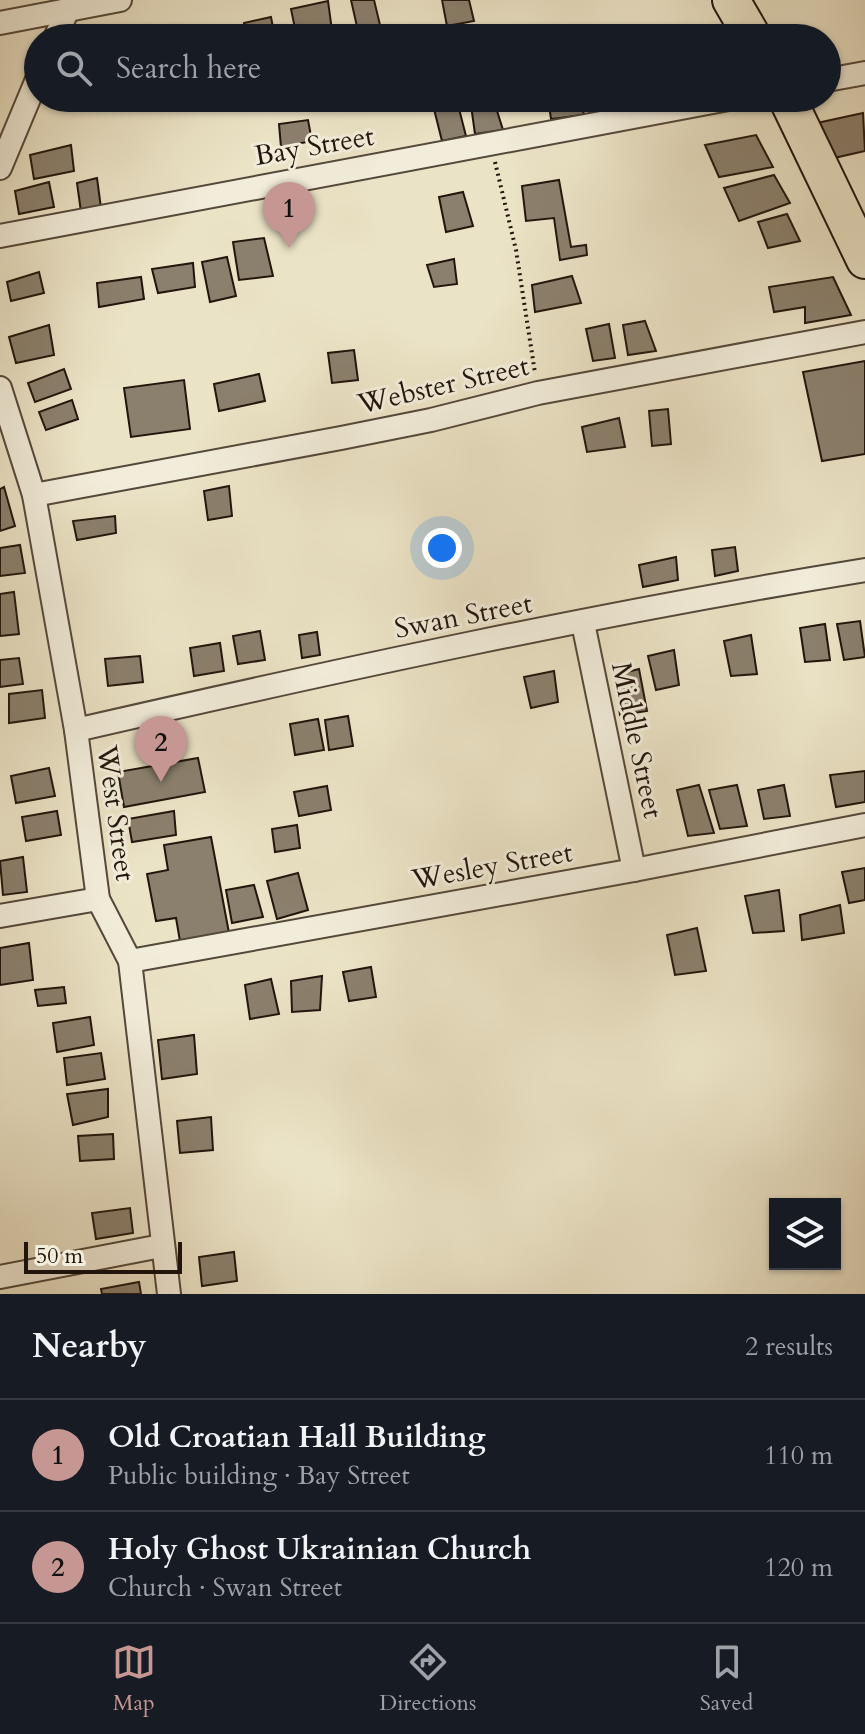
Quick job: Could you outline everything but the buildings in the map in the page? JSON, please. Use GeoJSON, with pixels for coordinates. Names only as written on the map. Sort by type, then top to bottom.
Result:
{"type":"FeatureCollection","features":[{"type":"Feature","properties":{"kind":"main road"},"geometry":{"type":"LineString","coordinates":[[731,0],[745,24]]}},
{"type":"Feature","properties":{"kind":"main road"},"geometry":{"type":"LineString","coordinates":[[794,112],[865,260]]}},
{"type":"Feature","properties":{"kind":"street"},"geometry":{"type":"LineString","coordinates":[[0,23],[70,5],[120,0]]}},
{"type":"Feature","properties":{"kind":"street"},"geometry":{"type":"LineString","coordinates":[[61,24],[70,5]]}},
{"type":"Feature","properties":{"kind":"street"},"geometry":{"type":"LineString","coordinates":[[841,77],[865,73]]}},
{"type":"Feature","properties":{"kind":"street"},"geometry":{"type":"LineString","coordinates":[[0,168],[24,111]]}},
{"type":"Feature","properties":{"kind":"street","name":"Bay Street"},"geometry":{"type":"LineString","coordinates":[[0,236],[660,112]]}},
{"type":"Feature","properties":{"kind":"street","name":"Webster Street"},"geometry":{"type":"LineString","coordinates":[[34,495],[431,420],[538,393],[865,332]]}},
{"type":"Feature","properties":{"kind":"street","name":"West Street"},"geometry":{"type":"LineString","coordinates":[[0,388],[34,495],[76,730],[98,899],[130,961],[169,1294]]}},
{"type":"Feature","properties":{"kind":"street","name":"Swan Street"},"geometry":{"type":"LineString","coordinates":[[76,730],[326,673],[752,589],[865,570]]}},
{"type":"Feature","properties":{"kind":"street","name":"Middle Street"},"geometry":{"type":"LineString","coordinates":[[583,623],[634,870]]}},
{"type":"Feature","properties":{"kind":"street","name":"Wesley Street"},"geometry":{"type":"LineString","coordinates":[[130,961],[865,825]]}},
{"type":"Feature","properties":{"kind":"street"},"geometry":{"type":"LineString","coordinates":[[0,916],[98,899]]}},
{"type":"Feature","properties":{"kind":"street"},"geometry":{"type":"LineString","coordinates":[[0,1277],[161,1246]]}},
{"type":"Feature","properties":{"kind":"path"},"geometry":{"type":"LineString","coordinates":[[490,144],[516,250],[538,393]]}},
{"type":"Feature","properties":{"kind":"place","name":"Old Croatian Hall Building"},"geometry":{"type":"Point","coordinates":[289,248]}},
{"type":"Feature","properties":{"kind":"place","name":"Holy Ghost Ukrainian Church"},"geometry":{"type":"Point","coordinates":[161,782]}}]}
